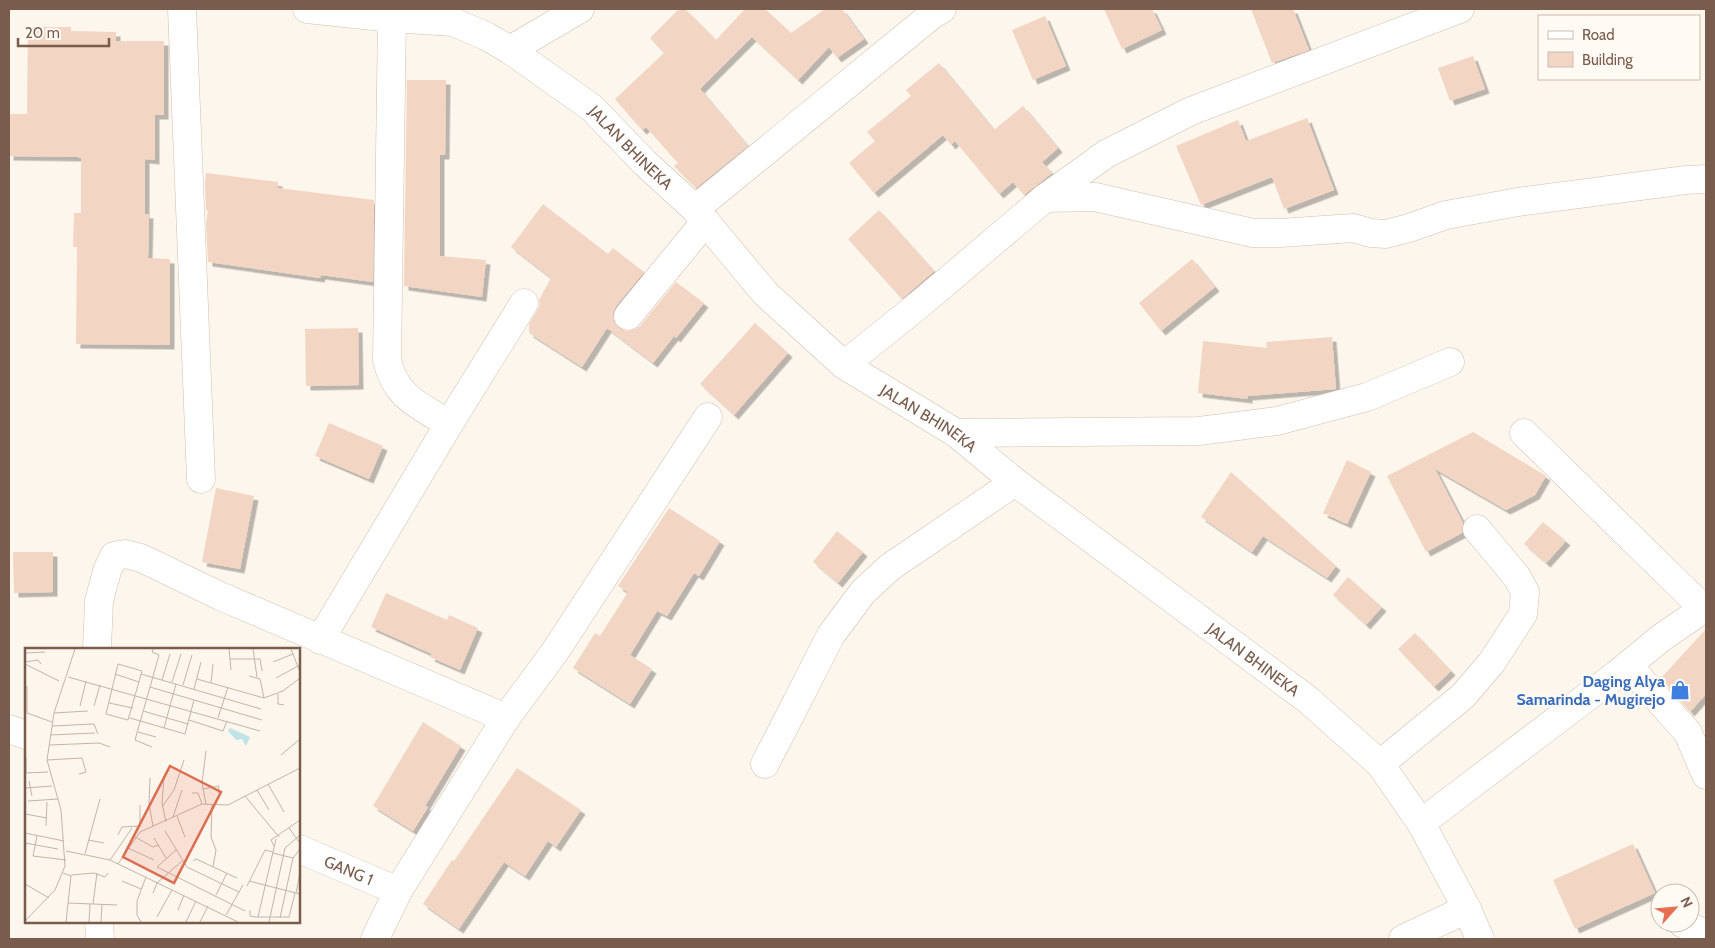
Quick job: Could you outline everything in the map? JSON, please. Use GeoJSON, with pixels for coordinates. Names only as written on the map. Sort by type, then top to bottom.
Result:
{"type":"FeatureCollection","features":[{"type":"Feature","properties":{"kind":"street"},"geometry":{"type":"LineString","coordinates":[[182,9],[201,479]]}},
{"type":"Feature","properties":{"kind":"street","name":"JALAN BHINEKA"},"geometry":{"type":"LineString","coordinates":[[307,9],[453,22],[486,36],[510,50],[592,108],[700,216],[765,293],[844,365],[956,433],[1015,482],[1306,698],[1380,764],[1421,823],[1467,909],[1480,939]]}},
{"type":"Feature","properties":{"kind":"street"},"geometry":{"type":"LineString","coordinates":[[510,50],[580,9]]}},
{"type":"Feature","properties":{"kind":"street"},"geometry":{"type":"LineString","coordinates":[[628,316],[700,216],[932,15],[942,9]]}},
{"type":"Feature","properties":{"kind":"street"},"geometry":{"type":"LineString","coordinates":[[844,365],[920,304],[1045,198],[1106,154],[1191,111],[1460,9]]}},
{"type":"Feature","properties":{"kind":"street"},"geometry":{"type":"LineString","coordinates":[[392,18],[387,360],[395,384],[403,394],[449,424]]}},
{"type":"Feature","properties":{"kind":"street"},"geometry":{"type":"LineString","coordinates":[[1045,198],[1095,197],[1252,233],[1280,234],[1353,228],[1371,233],[1386,234],[1446,215],[1528,201],[1706,179]]}},
{"type":"Feature","properties":{"kind":"street"},"geometry":{"type":"LineString","coordinates":[[320,640],[449,424],[524,304]]}},
{"type":"Feature","properties":{"kind":"street"},"geometry":{"type":"LineString","coordinates":[[956,433],[1198,431],[1277,421],[1368,397],[1450,362]]}},
{"type":"Feature","properties":{"kind":"street"},"geometry":{"type":"LineString","coordinates":[[375,939],[398,891],[506,718],[554,653],[708,417]]}},
{"type":"Feature","properties":{"kind":"street"},"geometry":{"type":"LineString","coordinates":[[1421,823],[1661,638],[1705,607],[1524,432]]}},
{"type":"Feature","properties":{"kind":"street"},"geometry":{"type":"LineString","coordinates":[[765,764],[831,635],[863,592],[890,567],[1015,482]]}},
{"type":"Feature","properties":{"kind":"street"},"geometry":{"type":"LineString","coordinates":[[1380,764],[1463,696],[1492,662],[1523,614],[1525,592],[1518,577],[1477,529]]}},
{"type":"Feature","properties":{"kind":"street"},"geometry":{"type":"LineString","coordinates":[[98,648],[99,601],[107,571],[114,556],[126,554],[141,558],[220,596],[320,640],[506,718]]}},
{"type":"Feature","properties":{"kind":"street"},"geometry":{"type":"LineString","coordinates":[[1628,665],[1688,733],[1706,775]]}},
{"type":"Feature","properties":{"kind":"street"},"geometry":{"type":"LineString","coordinates":[[9,729],[25,736]]}},
{"type":"Feature","properties":{"kind":"street","name":"GANG 1"},"geometry":{"type":"LineString","coordinates":[[300,849],[398,891]]}},
{"type":"Feature","properties":{"kind":"street"},"geometry":{"type":"LineString","coordinates":[[1403,939],[1467,909]]}},
{"type":"Feature","properties":{"kind":"street"},"geometry":{"type":"LineString","coordinates":[[99,923],[100,939]]}},
{"type":"Feature","properties":{"kind":"building"},"geometry":{"type":"Polygon","coordinates":[[[679,9],[685,9],[716,40],[745,9],[765,9],[791,33],[825,9],[842,9],[864,39],[837,58],[829,47],[798,80],[752,37],[700,89],[748,146],[696,188],[674,166],[678,163],[646,127],[642,130],[615,99],[664,53],[650,38],[679,9]]]}},
{"type":"Feature","properties":{"kind":"building"},"geometry":{"type":"Polygon","coordinates":[[[1104,9],[1152,9],[1162,30],[1122,49],[1104,9]]]}},
{"type":"Feature","properties":{"kind":"building"},"geometry":{"type":"Polygon","coordinates":[[[1251,9],[1293,9],[1309,50],[1272,63],[1251,9]]]}},
{"type":"Feature","properties":{"kind":"building"},"geometry":{"type":"Polygon","coordinates":[[[1045,16],[1066,66],[1033,80],[1012,30],[1045,16]]]}},
{"type":"Feature","properties":{"kind":"building"},"geometry":{"type":"Polygon","coordinates":[[[28,27],[71,27],[71,31],[116,32],[116,41],[164,41],[164,115],[155,115],[155,160],[145,159],[145,214],[149,214],[148,258],[170,259],[170,345],[76,344],[77,247],[73,247],[74,213],[81,213],[81,158],[9,156],[9,114],[27,114],[28,27]]]}},
{"type":"Feature","properties":{"kind":"building"},"geometry":{"type":"Polygon","coordinates":[[[1473,56],[1485,89],[1450,101],[1438,68],[1473,56]]]}},
{"type":"Feature","properties":{"kind":"building"},"geometry":{"type":"Polygon","coordinates":[[[939,63],[994,130],[1023,106],[1058,148],[1042,162],[1052,173],[1024,195],[1013,182],[999,194],[955,141],[951,145],[943,135],[874,193],[849,163],[875,141],[867,132],[911,96],[906,90],[939,63]]]}},
{"type":"Feature","properties":{"kind":"building"},"geometry":{"type":"Polygon","coordinates":[[[407,80],[446,80],[445,155],[440,155],[440,256],[486,260],[482,297],[404,286],[407,80]]]}},
{"type":"Feature","properties":{"kind":"building"},"geometry":{"type":"Polygon","coordinates":[[[1307,118],[1334,190],[1284,209],[1272,177],[1201,205],[1176,146],[1238,120],[1246,141],[1307,118]]]}},
{"type":"Feature","properties":{"kind":"building"},"geometry":{"type":"Polygon","coordinates":[[[206,173],[278,182],[278,188],[374,200],[373,282],[321,275],[320,278],[208,262],[206,173]]]}},
{"type":"Feature","properties":{"kind":"building"},"geometry":{"type":"Polygon","coordinates":[[[543,204],[608,254],[613,248],[644,272],[616,306],[613,313],[614,322],[619,328],[626,331],[634,330],[640,326],[676,282],[704,303],[653,363],[607,328],[582,367],[529,333],[529,324],[537,311],[540,304],[539,300],[551,278],[511,247],[543,204]]]}},
{"type":"Feature","properties":{"kind":"building"},"geometry":{"type":"Polygon","coordinates":[[[879,210],[934,271],[902,299],[848,239],[879,210]]]}},
{"type":"Feature","properties":{"kind":"building"},"geometry":{"type":"Polygon","coordinates":[[[1192,259],[1215,287],[1161,331],[1139,303],[1192,259]]]}},
{"type":"Feature","properties":{"kind":"building"},"geometry":{"type":"Polygon","coordinates":[[[755,323],[788,353],[734,415],[700,384],[755,323]]]}},
{"type":"Feature","properties":{"kind":"building"},"geometry":{"type":"Polygon","coordinates":[[[358,328],[359,385],[306,386],[305,329],[358,328]]]}},
{"type":"Feature","properties":{"kind":"building"},"geometry":{"type":"Polygon","coordinates":[[[1332,337],[1336,389],[1248,396],[1248,399],[1198,393],[1203,341],[1267,348],[1266,342],[1332,337]]]}},
{"type":"Feature","properties":{"kind":"building"},"geometry":{"type":"Polygon","coordinates":[[[329,423],[383,446],[369,479],[315,456],[329,423]]]}},
{"type":"Feature","properties":{"kind":"building"},"geometry":{"type":"Polygon","coordinates":[[[1473,432],[1546,476],[1535,495],[1506,510],[1435,469],[1463,523],[1462,533],[1426,552],[1387,476],[1473,432]]]}},
{"type":"Feature","properties":{"kind":"building"},"geometry":{"type":"Polygon","coordinates":[[[1347,460],[1371,472],[1347,524],[1323,513],[1347,460]]]}},
{"type":"Feature","properties":{"kind":"building"},"geometry":{"type":"Polygon","coordinates":[[[1231,472],[1336,566],[1327,578],[1263,536],[1252,552],[1201,517],[1231,472]]]}},
{"type":"Feature","properties":{"kind":"building"},"geometry":{"type":"Polygon","coordinates":[[[216,488],[254,496],[240,569],[202,562],[216,488]]]}},
{"type":"Feature","properties":{"kind":"building"},"geometry":{"type":"Polygon","coordinates":[[[669,508],[720,541],[699,576],[694,573],[667,616],[657,611],[630,655],[652,669],[630,704],[573,668],[595,633],[600,636],[628,592],[618,586],[669,508]]]}},
{"type":"Feature","properties":{"kind":"building"},"geometry":{"type":"Polygon","coordinates":[[[1543,522],[1566,541],[1546,563],[1524,544],[1543,522]]]}},
{"type":"Feature","properties":{"kind":"building"},"geometry":{"type":"Polygon","coordinates":[[[837,531],[863,552],[838,583],[813,562],[837,531]]]}},
{"type":"Feature","properties":{"kind":"building"},"geometry":{"type":"Polygon","coordinates":[[[13,552],[53,552],[53,592],[14,593],[13,552]]]}},
{"type":"Feature","properties":{"kind":"building"},"geometry":{"type":"Polygon","coordinates":[[[1348,577],[1382,607],[1366,625],[1333,595],[1348,577]]]}},
{"type":"Feature","properties":{"kind":"building"},"geometry":{"type":"Polygon","coordinates":[[[386,593],[447,620],[449,615],[478,628],[460,670],[430,657],[432,654],[371,627],[386,593]]]}},
{"type":"Feature","properties":{"kind":"building"},"geometry":{"type":"Polygon","coordinates":[[[1706,629],[1706,694],[1690,712],[1661,678],[1706,629]]]}},
{"type":"Feature","properties":{"kind":"building"},"geometry":{"type":"Polygon","coordinates":[[[1415,633],[1451,671],[1434,687],[1398,649],[1415,633]]]}},
{"type":"Feature","properties":{"kind":"building"},"geometry":{"type":"Polygon","coordinates":[[[423,722],[461,746],[425,806],[428,807],[413,831],[373,806],[423,722]]]}},
{"type":"Feature","properties":{"kind":"building"},"geometry":{"type":"Polygon","coordinates":[[[517,768],[581,810],[556,847],[548,841],[525,876],[504,862],[459,929],[423,904],[517,768]]]}},
{"type":"Feature","properties":{"kind":"building"},"geometry":{"type":"Polygon","coordinates":[[[1633,844],[1651,883],[1650,895],[1575,929],[1553,880],[1633,844]]]}},
{"type":"Feature","properties":{"kind":"place","name":"Daging Alya Samarinda - Mugirejo"},"geometry":{"type":"Point","coordinates":[1680,690]}}]}
